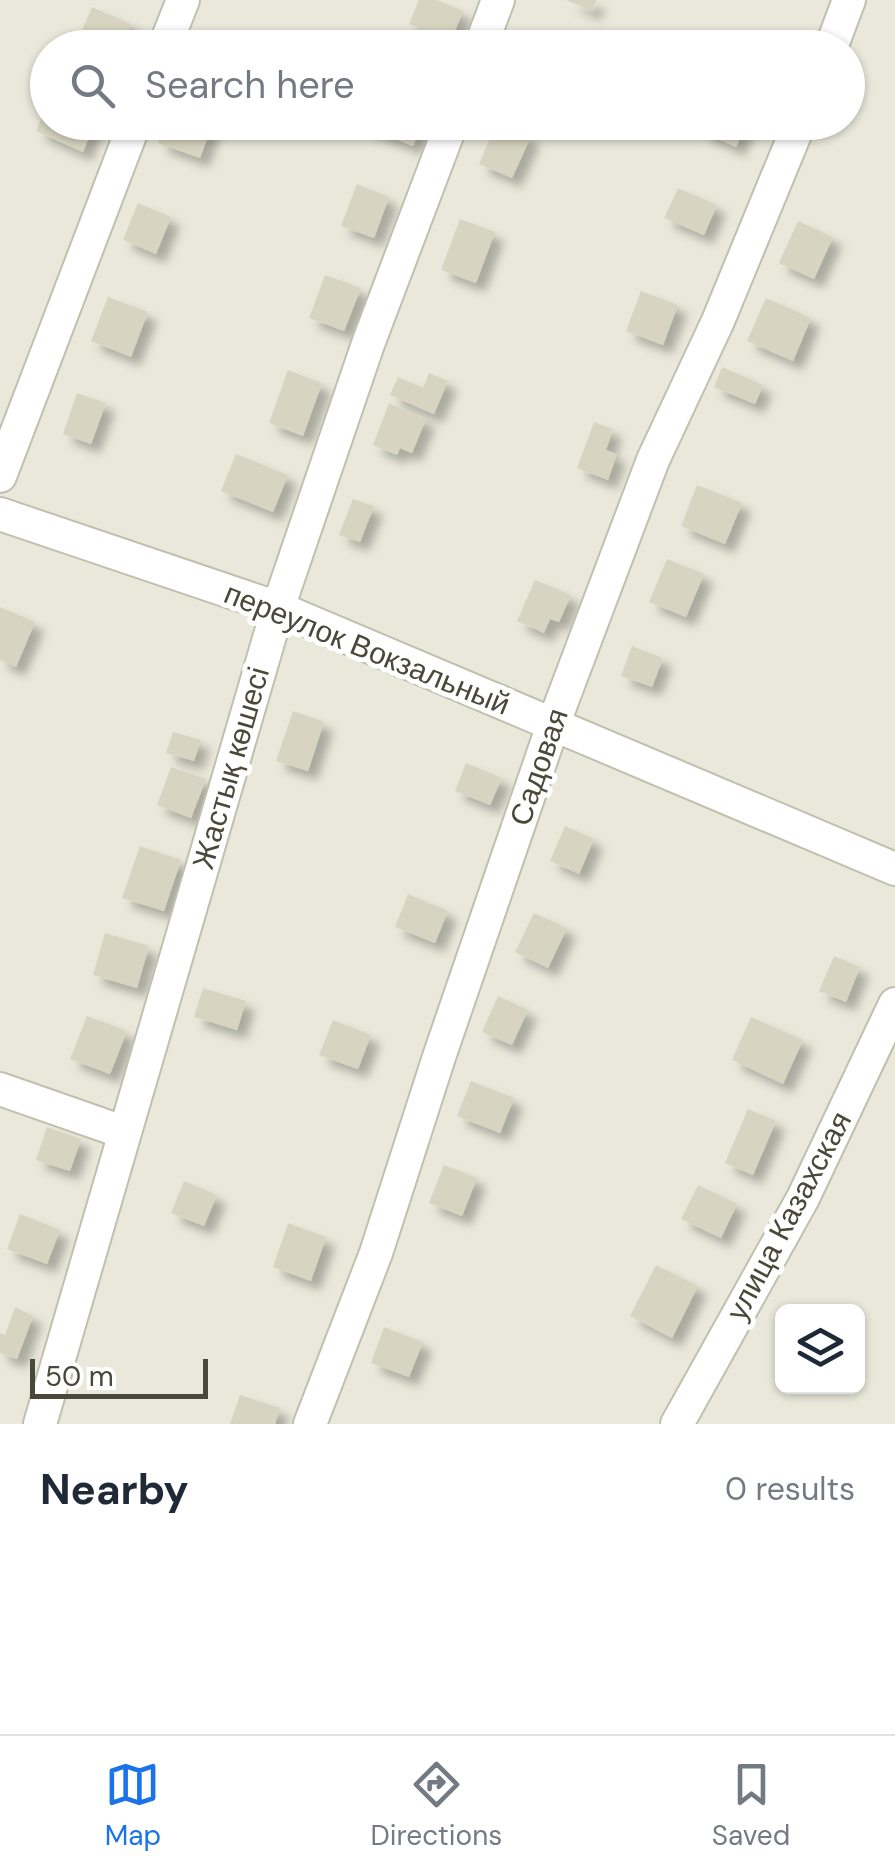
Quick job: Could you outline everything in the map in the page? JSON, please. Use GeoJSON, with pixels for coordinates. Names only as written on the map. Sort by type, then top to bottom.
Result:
{"type":"FeatureCollection","features":[{"type":"Feature","properties":{"kind":"street"},"geometry":{"type":"LineString","coordinates":[[171,30],[183,0]]}},
{"type":"Feature","properties":{"kind":"street"},"geometry":{"type":"LineString","coordinates":[[487,30],[498,0]]}},
{"type":"Feature","properties":{"kind":"street"},"geometry":{"type":"LineString","coordinates":[[838,30],[849,0]]}},
{"type":"Feature","properties":{"kind":"street"},"geometry":{"type":"LineString","coordinates":[[0,476],[128,140]]}},
{"type":"Feature","properties":{"kind":"street","name":"Жастық көшесі"},"geometry":{"type":"LineString","coordinates":[[40,1424],[278,608],[368,344],[445,140]]}},
{"type":"Feature","properties":{"kind":"street","name":"Садовая"},"geometry":{"type":"LineString","coordinates":[[310,1424],[376,1253],[438,1057],[553,725],[653,460],[718,321],[793,140]]}},
{"type":"Feature","properties":{"kind":"street","name":"переулок Вокзальный"},"geometry":{"type":"LineString","coordinates":[[0,514],[278,608],[895,868]]}},
{"type":"Feature","properties":{"kind":"street","name":"улица Казахская"},"geometry":{"type":"LineString","coordinates":[[677,1424],[803,1198],[895,1004]]}},
{"type":"Feature","properties":{"kind":"street"},"geometry":{"type":"LineString","coordinates":[[0,1089],[123,1132]]}},
{"type":"Feature","properties":{"kind":"shaded area"},"geometry":{"type":"Polygon","coordinates":[[[0,0],[895,0],[895,1424],[0,1424],[0,0]]]}},
{"type":"Feature","properties":{"kind":"building"},"geometry":{"type":"Polygon","coordinates":[[[419,0],[437,0],[463,11],[455,30],[424,30],[409,24],[419,0]]]}},
{"type":"Feature","properties":{"kind":"building"},"geometry":{"type":"Polygon","coordinates":[[[566,0],[597,0],[592,11],[566,0]]]}},
{"type":"Feature","properties":{"kind":"building"},"geometry":{"type":"Polygon","coordinates":[[[92,7],[131,24],[128,30],[82,30],[92,7]]]}},
{"type":"Feature","properties":{"kind":"building"},"geometry":{"type":"Polygon","coordinates":[[[56,140],[88,140],[83,152],[56,140]]]}},
{"type":"Feature","properties":{"kind":"building"},"geometry":{"type":"Polygon","coordinates":[[[159,140],[206,140],[200,158],[158,143],[159,140]]]}},
{"type":"Feature","properties":{"kind":"building"},"geometry":{"type":"Polygon","coordinates":[[[489,140],[529,140],[512,178],[479,164],[489,140]]]}},
{"type":"Feature","properties":{"kind":"building"},"geometry":{"type":"Polygon","coordinates":[[[721,140],[739,140],[736,147],[721,140]]]}},
{"type":"Feature","properties":{"kind":"building"},"geometry":{"type":"Polygon","coordinates":[[[357,184],[389,197],[374,238],[341,226],[357,184]]]}},
{"type":"Feature","properties":{"kind":"building"},"geometry":{"type":"Polygon","coordinates":[[[678,188],[717,205],[704,235],[664,218],[678,188]]]}},
{"type":"Feature","properties":{"kind":"building"},"geometry":{"type":"Polygon","coordinates":[[[138,203],[171,217],[156,254],[123,240],[138,203]]]}},
{"type":"Feature","properties":{"kind":"building"},"geometry":{"type":"Polygon","coordinates":[[[460,219],[495,232],[476,283],[441,270],[460,219]]]}},
{"type":"Feature","properties":{"kind":"building"},"geometry":{"type":"Polygon","coordinates":[[[798,221],[833,237],[814,279],[779,263],[798,221]]]}},
{"type":"Feature","properties":{"kind":"building"},"geometry":{"type":"Polygon","coordinates":[[[325,275],[361,288],[344,331],[309,318],[325,275]]]}},
{"type":"Feature","properties":{"kind":"building"},"geometry":{"type":"Polygon","coordinates":[[[641,291],[678,305],[663,345],[626,331],[641,291]]]}},
{"type":"Feature","properties":{"kind":"building"},"geometry":{"type":"Polygon","coordinates":[[[108,297],[148,312],[131,357],[91,341],[108,297]]]}},
{"type":"Feature","properties":{"kind":"building"},"geometry":{"type":"Polygon","coordinates":[[[766,298],[811,318],[793,361],[747,341],[766,298]]]}},
{"type":"Feature","properties":{"kind":"building"},"geometry":{"type":"Polygon","coordinates":[[[722,367],[763,385],[755,404],[714,387],[722,367]]]}},
{"type":"Feature","properties":{"kind":"building"},"geometry":{"type":"Polygon","coordinates":[[[288,370],[322,383],[303,436],[269,423],[288,370]]]}},
{"type":"Feature","properties":{"kind":"building"},"geometry":{"type":"Polygon","coordinates":[[[429,373],[448,381],[434,414],[390,395],[398,377],[423,388],[429,373]]]}},
{"type":"Feature","properties":{"kind":"building"},"geometry":{"type":"Polygon","coordinates":[[[77,393],[106,403],[91,444],[63,434],[77,393]]]}},
{"type":"Feature","properties":{"kind":"building"},"geometry":{"type":"Polygon","coordinates":[[[389,403],[426,419],[412,453],[400,448],[397,455],[373,445],[389,403]]]}},
{"type":"Feature","properties":{"kind":"building"},"geometry":{"type":"Polygon","coordinates":[[[594,422],[613,429],[606,450],[617,454],[608,480],[577,468],[594,422]]]}},
{"type":"Feature","properties":{"kind":"building"},"geometry":{"type":"Polygon","coordinates":[[[236,454],[288,475],[273,512],[221,491],[236,454]]]}},
{"type":"Feature","properties":{"kind":"building"},"geometry":{"type":"Polygon","coordinates":[[[697,485],[742,503],[725,544],[681,526],[697,485]]]}},
{"type":"Feature","properties":{"kind":"building"},"geometry":{"type":"Polygon","coordinates":[[[353,499],[374,506],[360,542],[339,535],[353,499]]]}},
{"type":"Feature","properties":{"kind":"building"},"geometry":{"type":"Polygon","coordinates":[[[667,559],[704,574],[686,617],[649,602],[667,559]]]}},
{"type":"Feature","properties":{"kind":"building"},"geometry":{"type":"Polygon","coordinates":[[[535,580],[571,595],[559,622],[550,619],[544,633],[517,621],[535,580]]]}},
{"type":"Feature","properties":{"kind":"building"},"geometry":{"type":"Polygon","coordinates":[[[0,607],[35,622],[16,667],[0,660],[0,607]]]}},
{"type":"Feature","properties":{"kind":"building"},"geometry":{"type":"Polygon","coordinates":[[[632,646],[663,658],[652,687],[621,676],[632,646]]]}},
{"type":"Feature","properties":{"kind":"building"},"geometry":{"type":"Polygon","coordinates":[[[293,711],[324,722],[308,771],[276,761],[293,711]]]}},
{"type":"Feature","properties":{"kind":"building"},"geometry":{"type":"Polygon","coordinates":[[[173,732],[201,740],[194,761],[166,753],[173,732]]]}},
{"type":"Feature","properties":{"kind":"building"},"geometry":{"type":"Polygon","coordinates":[[[466,763],[502,778],[490,805],[455,791],[466,763]]]}},
{"type":"Feature","properties":{"kind":"building"},"geometry":{"type":"Polygon","coordinates":[[[171,767],[206,779],[191,818],[157,805],[171,767]]]}},
{"type":"Feature","properties":{"kind":"building"},"geometry":{"type":"Polygon","coordinates":[[[565,826],[594,839],[579,874],[550,861],[565,826]]]}},
{"type":"Feature","properties":{"kind":"building"},"geometry":{"type":"Polygon","coordinates":[[[140,846],[181,860],[164,911],[122,898],[140,846]]]}},
{"type":"Feature","properties":{"kind":"building"},"geometry":{"type":"Polygon","coordinates":[[[408,894],[448,911],[435,943],[395,927],[408,894]]]}},
{"type":"Feature","properties":{"kind":"building"},"geometry":{"type":"Polygon","coordinates":[[[534,913],[567,928],[548,968],[515,952],[534,913]]]}},
{"type":"Feature","properties":{"kind":"building"},"geometry":{"type":"Polygon","coordinates":[[[105,933],[149,946],[137,988],[93,975],[105,933]]]}},
{"type":"Feature","properties":{"kind":"building"},"geometry":{"type":"Polygon","coordinates":[[[834,956],[860,967],[846,1002],[819,991],[834,956]]]}},
{"type":"Feature","properties":{"kind":"building"},"geometry":{"type":"Polygon","coordinates":[[[203,988],[246,1001],[237,1030],[194,1017],[203,988]]]}},
{"type":"Feature","properties":{"kind":"building"},"geometry":{"type":"Polygon","coordinates":[[[498,996],[528,1010],[512,1045],[482,1032],[498,996]]]}},
{"type":"Feature","properties":{"kind":"building"},"geometry":{"type":"Polygon","coordinates":[[[87,1016],[127,1031],[110,1074],[70,1059],[87,1016]]]}},
{"type":"Feature","properties":{"kind":"building"},"geometry":{"type":"Polygon","coordinates":[[[751,1017],[803,1040],[783,1084],[732,1060],[751,1017]]]}},
{"type":"Feature","properties":{"kind":"building"},"geometry":{"type":"Polygon","coordinates":[[[333,1020],[371,1035],[358,1069],[319,1055],[333,1020]]]}},
{"type":"Feature","properties":{"kind":"building"},"geometry":{"type":"Polygon","coordinates":[[[471,1081],[514,1098],[500,1133],[457,1116],[471,1081]]]}},
{"type":"Feature","properties":{"kind":"building"},"geometry":{"type":"Polygon","coordinates":[[[748,1109],[776,1121],[753,1175],[725,1163],[748,1109]]]}},
{"type":"Feature","properties":{"kind":"building"},"geometry":{"type":"Polygon","coordinates":[[[47,1127],[81,1139],[70,1171],[36,1160],[47,1127]]]}},
{"type":"Feature","properties":{"kind":"building"},"geometry":{"type":"Polygon","coordinates":[[[444,1165],[477,1178],[462,1216],[429,1203],[444,1165]]]}},
{"type":"Feature","properties":{"kind":"building"},"geometry":{"type":"Polygon","coordinates":[[[184,1181],[217,1195],[204,1226],[171,1213],[184,1181]]]}},
{"type":"Feature","properties":{"kind":"building"},"geometry":{"type":"Polygon","coordinates":[[[698,1185],[737,1204],[721,1238],[681,1219],[698,1185]]]}},
{"type":"Feature","properties":{"kind":"building"},"geometry":{"type":"Polygon","coordinates":[[[20,1214],[60,1230],[47,1264],[7,1249],[20,1214]]]}},
{"type":"Feature","properties":{"kind":"building"},"geometry":{"type":"Polygon","coordinates":[[[288,1223],[326,1237],[311,1281],[273,1267],[288,1223]]]}},
{"type":"Feature","properties":{"kind":"building"},"geometry":{"type":"Polygon","coordinates":[[[656,1265],[698,1286],[672,1338],[630,1316],[656,1265]]]}},
{"type":"Feature","properties":{"kind":"building"},"geometry":{"type":"Polygon","coordinates":[[[15,1307],[33,1316],[17,1359],[0,1353],[0,1333],[5,1335],[15,1307]]]}},
{"type":"Feature","properties":{"kind":"building"},"geometry":{"type":"Polygon","coordinates":[[[384,1327],[423,1342],[409,1377],[371,1363],[384,1327]]]}},
{"type":"Feature","properties":{"kind":"building"},"geometry":{"type":"Polygon","coordinates":[[[240,1395],[280,1408],[275,1424],[230,1424],[240,1395]]]}}]}
